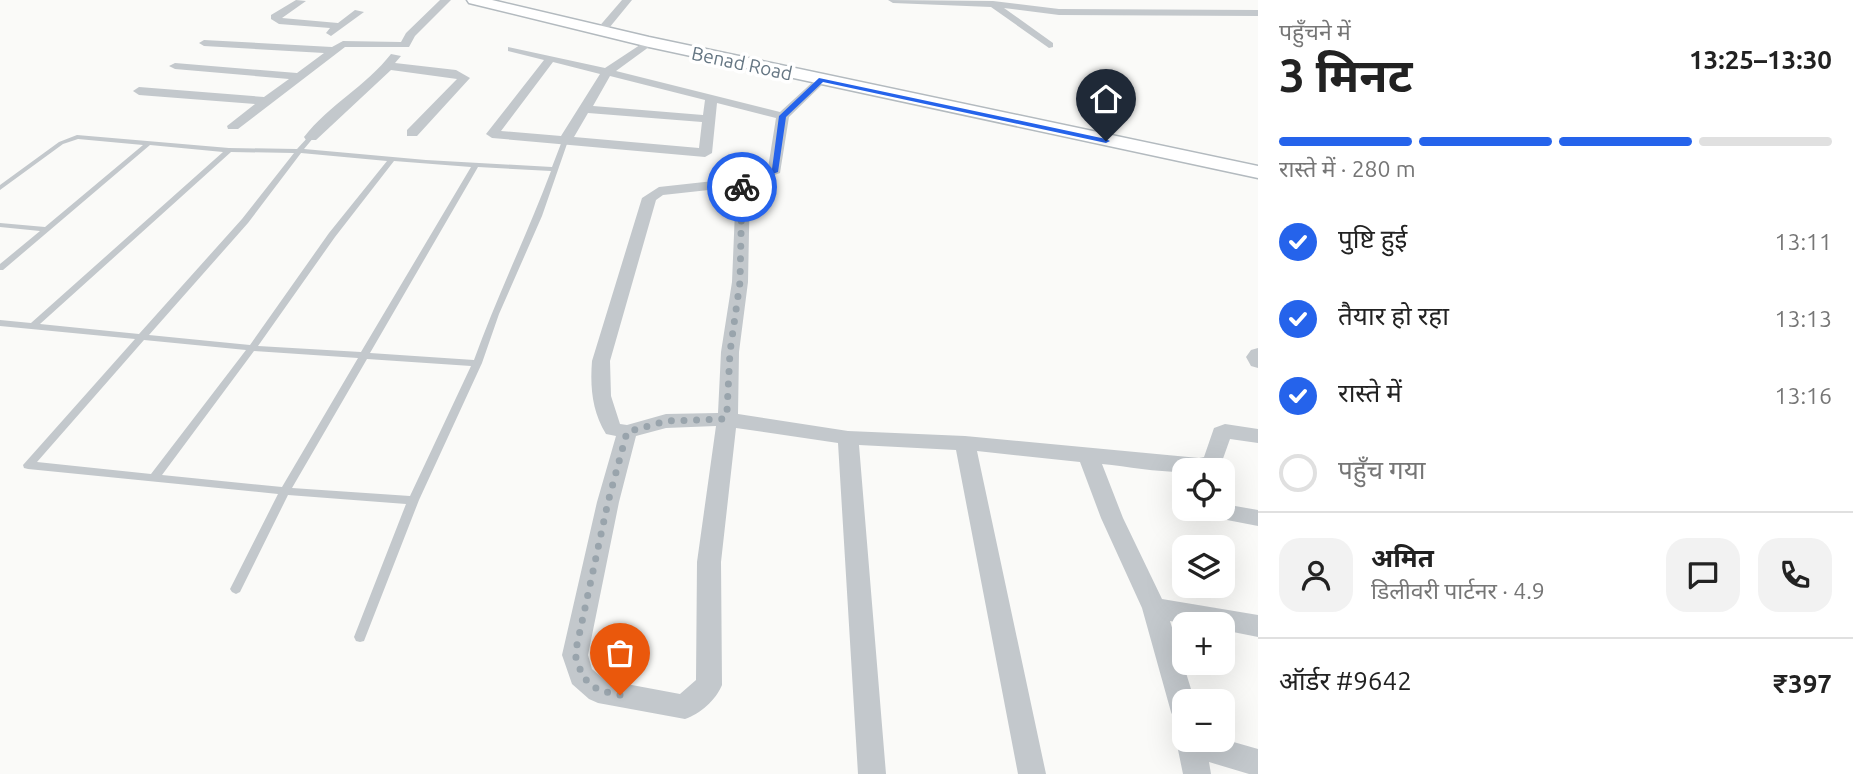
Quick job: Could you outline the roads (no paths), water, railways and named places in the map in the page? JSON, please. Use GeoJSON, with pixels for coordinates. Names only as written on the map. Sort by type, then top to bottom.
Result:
{"type":"FeatureCollection","features":[{"type":"Feature","properties":{"kind":"main road","name":"Benad Road"},"geometry":{"type":"LineString","coordinates":[[474,0],[821,80],[1258,172]]}},
{"type":"Feature","properties":{"kind":"street"},"geometry":{"type":"LineString","coordinates":[[311,137],[322,124],[382,76],[417,28],[446,0]]}},
{"type":"Feature","properties":{"kind":"street"},"geometry":{"type":"LineString","coordinates":[[601,31],[628,0]]}},
{"type":"Feature","properties":{"kind":"street"},"geometry":{"type":"LineString","coordinates":[[893,0],[990,2],[1059,12],[1258,13]]}},
{"type":"Feature","properties":{"kind":"street"},"geometry":{"type":"LineString","coordinates":[[1138,0],[1152,12]]}},
{"type":"Feature","properties":{"kind":"street"},"geometry":{"type":"LineString","coordinates":[[301,1],[275,17],[279,21],[338,26]]}},
{"type":"Feature","properties":{"kind":"street"},"geometry":{"type":"LineString","coordinates":[[990,2],[1049,45]]}},
{"type":"Feature","properties":{"kind":"street"},"geometry":{"type":"LineString","coordinates":[[359,12],[338,26],[328,36],[329,40],[343,44],[405,45]]}},
{"type":"Feature","properties":{"kind":"street"},"geometry":{"type":"LineString","coordinates":[[565,141],[607,72],[649,42]]}},
{"type":"Feature","properties":{"kind":"street"},"geometry":{"type":"LineString","coordinates":[[204,43],[331,50]]}},
{"type":"Feature","properties":{"kind":"street"},"geometry":{"type":"LineString","coordinates":[[233,126],[331,50],[343,44]]}},
{"type":"Feature","properties":{"kind":"street"},"geometry":{"type":"LineString","coordinates":[[512,49],[783,116]]}},
{"type":"Feature","properties":{"kind":"street"},"geometry":{"type":"LineString","coordinates":[[551,58],[492,134],[705,153],[711,99]]}},
{"type":"Feature","properties":{"kind":"street"},"geometry":{"type":"LineString","coordinates":[[175,66],[297,76]]}},
{"type":"Feature","properties":{"kind":"street"},"geometry":{"type":"LineString","coordinates":[[389,66],[456,73],[464,78],[412,133]]}},
{"type":"Feature","properties":{"kind":"street"},"geometry":{"type":"LineString","coordinates":[[821,80],[783,116],[775,170],[743,182],[659,191],[649,198],[601,361],[599,386],[605,415],[613,429],[627,432],[666,421],[724,419],[848,438],[965,443],[1199,466],[1213,463],[1221,433],[1225,431],[1258,436]]}},
{"type":"Feature","properties":{"kind":"street"},"geometry":{"type":"LineString","coordinates":[[139,91],[263,101]]}},
{"type":"Feature","properties":{"kind":"street"},"geometry":{"type":"LineString","coordinates":[[586,109],[709,119]]}},
{"type":"Feature","properties":{"kind":"street"},"geometry":{"type":"LineString","coordinates":[[627,432],[608,502],[575,654],[580,676],[598,691],[685,707],[709,685],[709,562],[727,411],[730,352],[740,282],[743,182]]}},
{"type":"Feature","properties":{"kind":"street"},"geometry":{"type":"LineString","coordinates":[[1258,354],[1255,357],[1258,362]]}},
{"type":"Feature","properties":{"kind":"street"},"geometry":{"type":"LineString","coordinates":[[848,438],[872,774]]}},
{"type":"Feature","properties":{"kind":"street"},"geometry":{"type":"LineString","coordinates":[[965,443],[1032,774]]}},
{"type":"Feature","properties":{"kind":"street"},"geometry":{"type":"LineString","coordinates":[[1088,455],[1112,518],[1154,608],[1178,689]]}},
{"type":"Feature","properties":{"kind":"street"},"geometry":{"type":"LineString","coordinates":[[1235,514],[1258,518]]}},
{"type":"Feature","properties":{"kind":"street"},"geometry":{"type":"LineString","coordinates":[[1154,608],[1258,625]]}},
{"type":"Feature","properties":{"kind":"street"},"geometry":{"type":"LineString","coordinates":[[1193,752],[1198,774]]}},
{"type":"Feature","properties":{"kind":"street"},"geometry":{"type":"LineString","coordinates":[[1223,752],[1258,763]]}},
{"type":"Feature","properties":{"kind":"lane"},"geometry":{"type":"LineString","coordinates":[[0,188],[68,139],[86,136],[229,150],[299,151],[391,160],[553,169]]}},
{"type":"Feature","properties":{"kind":"lane"},"geometry":{"type":"LineString","coordinates":[[311,137],[245,220],[28,465],[285,491],[413,500]]}},
{"type":"Feature","properties":{"kind":"lane"},"geometry":{"type":"LineString","coordinates":[[360,637],[413,500],[477,363],[495,314],[538,216],[565,141]]}},
{"type":"Feature","properties":{"kind":"lane"},"geometry":{"type":"LineString","coordinates":[[0,268],[148,144]]}},
{"type":"Feature","properties":{"kind":"lane"},"geometry":{"type":"LineString","coordinates":[[32,327],[229,150]]}},
{"type":"Feature","properties":{"kind":"lane"},"geometry":{"type":"LineString","coordinates":[[155,477],[252,348],[332,235],[391,160]]}},
{"type":"Feature","properties":{"kind":"lane"},"geometry":{"type":"LineString","coordinates":[[236,589],[285,491],[476,164]]}},
{"type":"Feature","properties":{"kind":"lane"},"geometry":{"type":"LineString","coordinates":[[0,225],[47,229]]}},
{"type":"Feature","properties":{"kind":"lane"},"geometry":{"type":"LineString","coordinates":[[0,323],[252,348],[477,363]]}}]}
